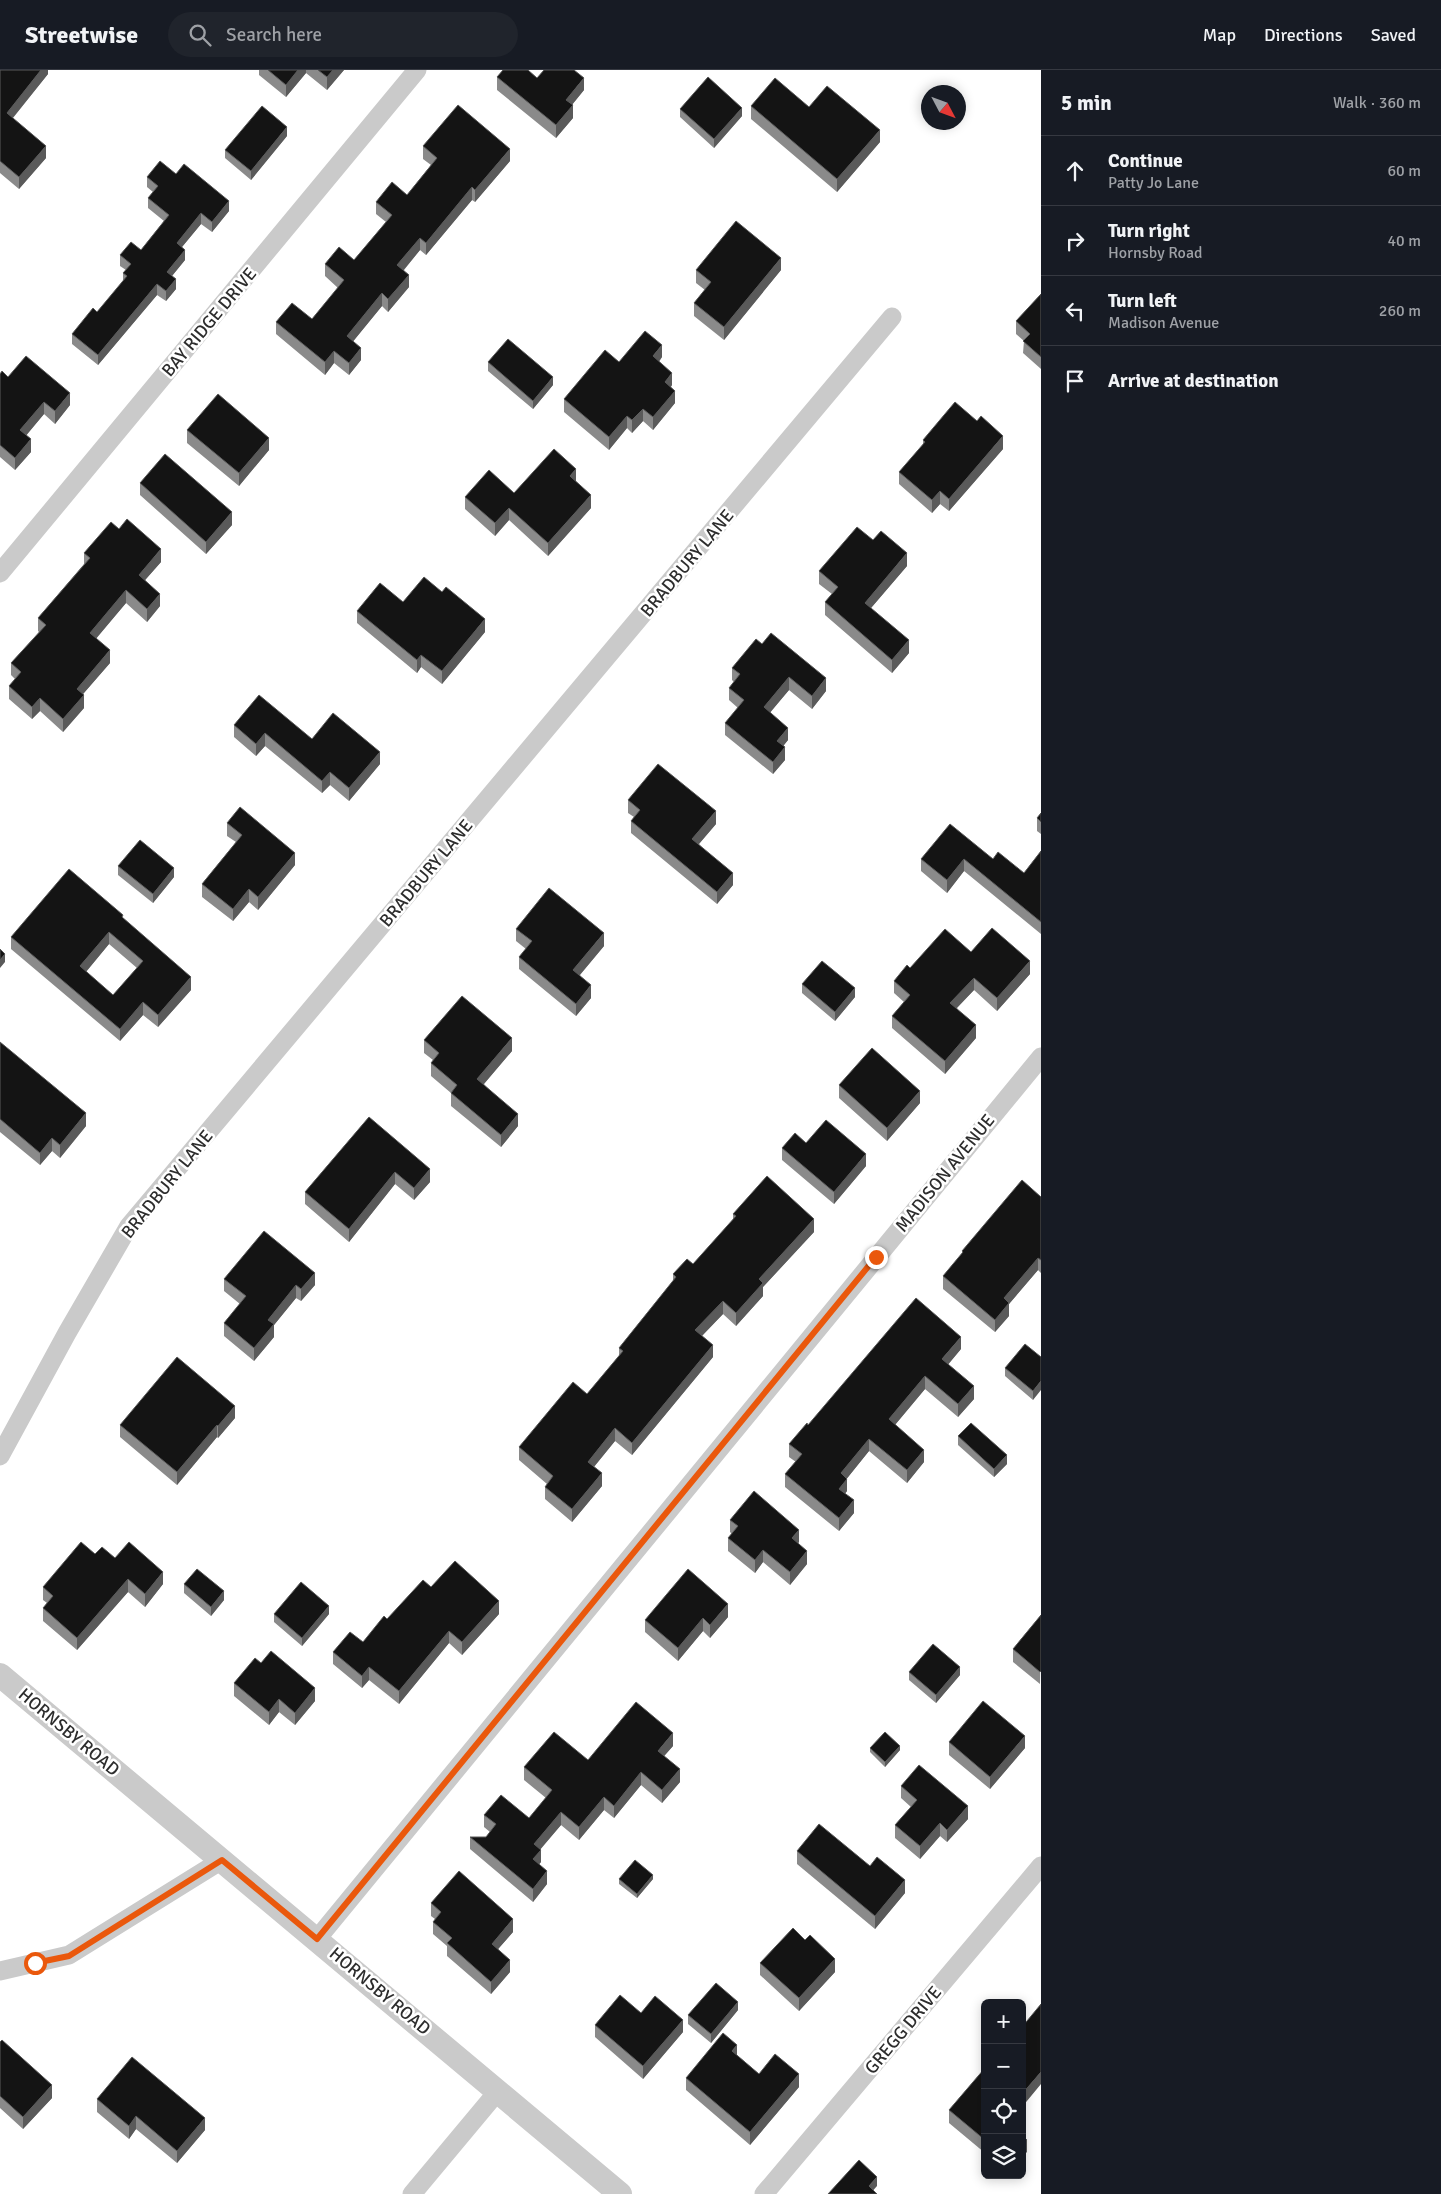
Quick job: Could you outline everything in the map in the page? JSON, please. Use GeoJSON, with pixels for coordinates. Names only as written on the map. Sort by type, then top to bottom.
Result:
{"type":"FeatureCollection","features":[{"type":"Feature","properties":{"kind":"street","name":"BAY RIDGE DRIVE"},"geometry":{"type":"LineString","coordinates":[[0,573],[417,70]]}},
{"type":"Feature","properties":{"kind":"street","name":"BRADBURY LANE"},"geometry":{"type":"LineString","coordinates":[[0,1456],[67,1333],[129,1226],[892,317]]}},
{"type":"Feature","properties":{"kind":"street","name":"MADISON AVENUE"},"geometry":{"type":"LineString","coordinates":[[317,1939],[1041,1057]]}},
{"type":"Feature","properties":{"kind":"street","name":"HORNSBY ROAD"},"geometry":{"type":"LineString","coordinates":[[0,1675],[620,2194]]}},
{"type":"Feature","properties":{"kind":"street"},"geometry":{"type":"LineString","coordinates":[[0,1971],[69,1956],[222,1860]]}},
{"type":"Feature","properties":{"kind":"street","name":"GREGG DRIVE"},"geometry":{"type":"LineString","coordinates":[[764,2194],[1041,1866]]}},
{"type":"Feature","properties":{"kind":"street"},"geometry":{"type":"LineString","coordinates":[[412,2194],[498,2090]]}},
{"type":"Feature","properties":{"kind":"building"},"geometry":{"type":"Polygon","coordinates":[[[0,70],[41,70],[7,113],[46,146],[19,177],[0,161],[0,70]]]}},
{"type":"Feature","properties":{"kind":"building"},"geometry":{"type":"Polygon","coordinates":[[[268,70],[298,70],[286,85],[268,70]]]}},
{"type":"Feature","properties":{"kind":"building"},"geometry":{"type":"Polygon","coordinates":[[[318,70],[333,70],[327,77],[318,70]]]}},
{"type":"Feature","properties":{"kind":"building"},"geometry":{"type":"Polygon","coordinates":[[[503,70],[528,70],[537,78],[544,70],[574,70],[584,78],[566,100],[573,105],[556,125],[497,77],[503,70]]]}},
{"type":"Feature","properties":{"kind":"building"},"geometry":{"type":"Polygon","coordinates":[[[708,77],[742,108],[714,139],[680,109],[708,77]]]}},
{"type":"Feature","properties":{"kind":"building"},"geometry":{"type":"Polygon","coordinates":[[[775,78],[809,107],[827,86],[880,130],[837,179],[751,106],[775,78]]]}},
{"type":"Feature","properties":{"kind":"building"},"geometry":{"type":"Polygon","coordinates":[[[458,105],[510,149],[475,190],[472,187],[426,243],[420,238],[397,265],[409,275],[388,299],[382,293],[347,336],[361,348],[349,363],[334,351],[325,362],[276,322],[292,303],[312,319],[344,280],[325,264],[339,247],[354,260],[392,215],[376,202],[392,182],[407,195],[437,158],[423,146],[458,105]]]}},
{"type":"Feature","properties":{"kind":"building"},"geometry":{"type":"Polygon","coordinates":[[[262,106],[287,127],[251,171],[225,150],[262,106]]]}},
{"type":"Feature","properties":{"kind":"building"},"geometry":{"type":"Polygon","coordinates":[[[160,161],[176,174],[184,164],[229,201],[212,222],[201,213],[177,243],[185,250],[167,272],[176,279],[166,291],[157,284],[98,355],[72,334],[93,308],[97,312],[127,276],[123,273],[131,264],[120,255],[131,242],[141,250],[169,215],[148,198],[158,186],[147,177],[160,161]]]}},
{"type":"Feature","properties":{"kind":"building"},"geometry":{"type":"Polygon","coordinates":[[[736,221],[781,258],[724,327],[694,303],[711,282],[696,270],[736,221]]]}},
{"type":"Feature","properties":{"kind":"building"},"geometry":{"type":"Polygon","coordinates":[[[1041,294],[1041,357],[1023,341],[1030,334],[1016,321],[1041,294]]]}},
{"type":"Feature","properties":{"kind":"building"},"geometry":{"type":"Polygon","coordinates":[[[645,331],[662,345],[653,356],[672,373],[665,382],[675,391],[653,417],[643,409],[632,420],[627,416],[609,437],[564,399],[605,350],[619,362],[645,331]]]}},
{"type":"Feature","properties":{"kind":"building"},"geometry":{"type":"Polygon","coordinates":[[[508,339],[553,377],[533,401],[488,362],[508,339]]]}},
{"type":"Feature","properties":{"kind":"building"},"geometry":{"type":"Polygon","coordinates":[[[26,356],[70,393],[55,411],[44,402],[20,430],[31,439],[15,458],[0,445],[0,374],[2,371],[8,377],[26,356]]]}},
{"type":"Feature","properties":{"kind":"building"},"geometry":{"type":"Polygon","coordinates":[[[218,394],[269,438],[239,473],[187,430],[218,394]]]}},
{"type":"Feature","properties":{"kind":"building"},"geometry":{"type":"Polygon","coordinates":[[[955,402],[977,421],[981,416],[1003,436],[949,499],[940,491],[932,500],[899,472],[925,442],[923,440],[955,402]]]}},
{"type":"Feature","properties":{"kind":"building"},"geometry":{"type":"Polygon","coordinates":[[[554,449],[576,469],[570,476],[591,495],[548,543],[509,508],[495,523],[465,497],[489,470],[514,493],[554,449]]]}},
{"type":"Feature","properties":{"kind":"building"},"geometry":{"type":"Polygon","coordinates":[[[165,454],[232,512],[206,542],[140,483],[165,454]]]}},
{"type":"Feature","properties":{"kind":"building"},"geometry":{"type":"Polygon","coordinates":[[[127,519],[161,549],[139,575],[160,594],[147,609],[126,590],[90,633],[110,650],[77,689],[84,695],[63,719],[40,698],[32,707],[9,686],[21,672],[11,663],[46,625],[38,618],[90,558],[84,553],[111,522],[119,529],[127,519]]]}},
{"type":"Feature","properties":{"kind":"building"},"geometry":{"type":"Polygon","coordinates":[[[857,527],[873,540],[881,531],[907,553],[865,603],[909,640],[892,660],[825,602],[838,587],[819,571],[857,527]]]}},
{"type":"Feature","properties":{"kind":"building"},"geometry":{"type":"Polygon","coordinates":[[[424,577],[442,592],[446,587],[485,619],[442,671],[421,655],[417,660],[357,611],[380,583],[403,602],[424,577]]]}},
{"type":"Feature","properties":{"kind":"building"},"geometry":{"type":"Polygon","coordinates":[[[771,633],[826,678],[812,696],[789,677],[764,707],[788,728],[777,741],[785,747],[773,762],[725,723],[744,700],[729,688],[740,674],[732,668],[756,639],[762,644],[771,633]]]}},
{"type":"Feature","properties":{"kind":"building"},"geometry":{"type":"Polygon","coordinates":[[[259,695],[312,739],[333,713],[380,752],[349,788],[330,772],[322,781],[265,733],[256,744],[234,725],[259,695]]]}},
{"type":"Feature","properties":{"kind":"building"},"geometry":{"type":"Polygon","coordinates":[[[658,764],[716,811],[692,839],[733,873],[717,892],[631,821],[640,810],[628,800],[658,764]]]}},
{"type":"Feature","properties":{"kind":"building"},"geometry":{"type":"Polygon","coordinates":[[[240,807],[295,853],[258,897],[249,889],[233,909],[202,884],[242,835],[227,823],[240,807]]]}},
{"type":"Feature","properties":{"kind":"building"},"geometry":{"type":"Polygon","coordinates":[[[1041,813],[1041,822],[1037,818],[1041,813]]]}},
{"type":"Feature","properties":{"kind":"building"},"geometry":{"type":"Polygon","coordinates":[[[950,824],[993,859],[998,852],[1024,873],[1041,851],[1041,922],[964,859],[947,880],[921,859],[950,824]]]}},
{"type":"Feature","properties":{"kind":"building"},"geometry":{"type":"Polygon","coordinates":[[[140,840],[174,868],[153,894],[118,866],[140,840]]]}},
{"type":"Feature","properties":{"kind":"building"},"geometry":{"type":"Polygon","coordinates":[[[69,869],[191,977],[158,1015],[143,1002],[120,1029],[11,937],[69,869]],[[109,932],[80,966],[113,995],[143,961],[109,932]]]}},
{"type":"Feature","properties":{"kind":"building"},"geometry":{"type":"Polygon","coordinates":[[[549,888],[604,933],[573,970],[591,985],[576,1004],[519,957],[532,941],[516,929],[549,888]]]}},
{"type":"Feature","properties":{"kind":"building"},"geometry":{"type":"Polygon","coordinates":[[[992,928],[1030,961],[997,998],[974,978],[950,1003],[976,1025],[945,1061],[892,1016],[910,995],[894,981],[907,965],[910,968],[945,929],[971,952],[992,928]]]}},
{"type":"Feature","properties":{"kind":"building"},"geometry":{"type":"Polygon","coordinates":[[[0,949],[5,954],[0,960],[0,949]]]}},
{"type":"Feature","properties":{"kind":"building"},"geometry":{"type":"Polygon","coordinates":[[[822,961],[855,988],[835,1012],[802,984],[822,961]]]}},
{"type":"Feature","properties":{"kind":"building"},"geometry":{"type":"Polygon","coordinates":[[[462,996],[512,1038],[477,1079],[518,1114],[501,1135],[451,1093],[457,1085],[431,1063],[439,1053],[424,1040],[462,996]]]}},
{"type":"Feature","properties":{"kind":"building"},"geometry":{"type":"Polygon","coordinates":[[[0,1042],[86,1113],[60,1145],[52,1138],[40,1153],[0,1119],[0,1042]]]}},
{"type":"Feature","properties":{"kind":"building"},"geometry":{"type":"Polygon","coordinates":[[[872,1048],[920,1091],[887,1128],[839,1085],[872,1048]]]}},
{"type":"Feature","properties":{"kind":"building"},"geometry":{"type":"Polygon","coordinates":[[[369,1117],[430,1169],[414,1188],[395,1172],[349,1229],[305,1192],[369,1117]]]}},
{"type":"Feature","properties":{"kind":"building"},"geometry":{"type":"Polygon","coordinates":[[[826,1120],[866,1154],[834,1192],[782,1148],[795,1133],[806,1143],[826,1120]]]}},
{"type":"Feature","properties":{"kind":"building"},"geometry":{"type":"Polygon","coordinates":[[[767,1176],[814,1219],[759,1279],[763,1283],[736,1313],[723,1301],[695,1330],[713,1345],[632,1443],[615,1428],[588,1462],[602,1473],[572,1509],[545,1487],[553,1476],[519,1447],[573,1382],[587,1394],[623,1351],[619,1348],[676,1277],[673,1274],[687,1259],[693,1264],[736,1216],[733,1214],[767,1176]]]}},
{"type":"Feature","properties":{"kind":"building"},"geometry":{"type":"Polygon","coordinates":[[[1022,1180],[1041,1197],[1041,1260],[1038,1258],[1004,1298],[1009,1303],[995,1320],[943,1276],[1022,1180]]]}},
{"type":"Feature","properties":{"kind":"building"},"geometry":{"type":"Polygon","coordinates":[[[264,1231],[315,1273],[301,1289],[296,1285],[268,1320],[274,1324],[254,1348],[224,1323],[246,1296],[224,1279],[264,1231]]]}},
{"type":"Feature","properties":{"kind":"building"},"geometry":{"type":"Polygon","coordinates":[[[916,1298],[961,1337],[942,1359],[974,1386],[958,1404],[925,1376],[889,1419],[924,1450],[907,1470],[869,1439],[841,1473],[847,1479],[839,1489],[854,1500],[839,1518],[785,1474],[802,1454],[789,1444],[807,1423],[808,1425],[916,1298]]]}},
{"type":"Feature","properties":{"kind":"building"},"geometry":{"type":"Polygon","coordinates":[[[1025,1344],[1041,1357],[1041,1381],[1033,1391],[1005,1368],[1025,1344]]]}},
{"type":"Feature","properties":{"kind":"building"},"geometry":{"type":"Polygon","coordinates":[[[177,1357],[235,1406],[177,1472],[120,1425],[177,1357]]]}},
{"type":"Feature","properties":{"kind":"building"},"geometry":{"type":"Polygon","coordinates":[[[971,1423],[1007,1455],[994,1469],[958,1436],[971,1423]]]}},
{"type":"Feature","properties":{"kind":"building"},"geometry":{"type":"Polygon","coordinates":[[[754,1491],[799,1530],[792,1538],[807,1551],[790,1572],[763,1550],[755,1560],[728,1538],[738,1526],[730,1520],[754,1491]]]}},
{"type":"Feature","properties":{"kind":"building"},"geometry":{"type":"Polygon","coordinates":[[[81,1542],[95,1554],[102,1547],[115,1558],[129,1542],[163,1572],[145,1594],[128,1579],[77,1638],[43,1608],[53,1596],[43,1587],[81,1542]]]}},
{"type":"Feature","properties":{"kind":"building"},"geometry":{"type":"Polygon","coordinates":[[[455,1561],[499,1601],[462,1642],[449,1631],[399,1691],[369,1667],[362,1676],[333,1652],[350,1632],[363,1642],[384,1616],[387,1619],[423,1580],[431,1587],[455,1561]]]}},
{"type":"Feature","properties":{"kind":"building"},"geometry":{"type":"Polygon","coordinates":[[[197,1569],[224,1591],[211,1607],[184,1584],[197,1569]]]}},
{"type":"Feature","properties":{"kind":"building"},"geometry":{"type":"Polygon","coordinates":[[[688,1569],[728,1604],[710,1625],[703,1618],[678,1648],[645,1620],[688,1569]]]}},
{"type":"Feature","properties":{"kind":"building"},"geometry":{"type":"Polygon","coordinates":[[[301,1582],[329,1606],[302,1638],[274,1614],[301,1582]]]}},
{"type":"Feature","properties":{"kind":"building"},"geometry":{"type":"Polygon","coordinates":[[[1041,1615],[1041,1671],[1040,1672],[1013,1649],[1041,1615]]]}},
{"type":"Feature","properties":{"kind":"building"},"geometry":{"type":"Polygon","coordinates":[[[933,1644],[960,1667],[936,1695],[909,1672],[933,1644]]]}},
{"type":"Feature","properties":{"kind":"building"},"geometry":{"type":"Polygon","coordinates":[[[271,1651],[315,1688],[295,1713],[279,1699],[269,1712],[234,1683],[255,1658],[261,1663],[271,1651]]]}},
{"type":"Feature","properties":{"kind":"building"},"geometry":{"type":"Polygon","coordinates":[[[983,1701],[1025,1736],[990,1777],[949,1742],[983,1701]]]}},
{"type":"Feature","properties":{"kind":"building"},"geometry":{"type":"Polygon","coordinates":[[[636,1702],[673,1733],[658,1751],[680,1769],[662,1790],[641,1772],[614,1806],[604,1797],[579,1827],[561,1812],[534,1844],[541,1850],[533,1859],[547,1871],[533,1889],[470,1837],[486,1837],[496,1824],[484,1815],[501,1795],[529,1818],[552,1790],[524,1767],[554,1732],[588,1760],[636,1702]]]}},
{"type":"Feature","properties":{"kind":"building"},"geometry":{"type":"Polygon","coordinates":[[[885,1732],[900,1746],[885,1762],[870,1748],[885,1732]]]}},
{"type":"Feature","properties":{"kind":"building"},"geometry":{"type":"Polygon","coordinates":[[[919,1765],[968,1806],[947,1830],[940,1823],[920,1846],[895,1825],[917,1800],[901,1786],[919,1765]]]}},
{"type":"Feature","properties":{"kind":"building"},"geometry":{"type":"Polygon","coordinates":[[[819,1824],[870,1866],[877,1857],[905,1880],[875,1916],[797,1851],[819,1824]]]}},
{"type":"Feature","properties":{"kind":"building"},"geometry":{"type":"Polygon","coordinates":[[[635,1860],[653,1875],[637,1894],[619,1879],[635,1860]]]}},
{"type":"Feature","properties":{"kind":"building"},"geometry":{"type":"Polygon","coordinates":[[[459,1871],[513,1919],[492,1944],[510,1960],[491,1982],[447,1943],[452,1938],[433,1922],[441,1912],[431,1903],[459,1871]]]}},
{"type":"Feature","properties":{"kind":"building"},"geometry":{"type":"Polygon","coordinates":[[[793,1928],[805,1940],[810,1935],[835,1959],[799,1998],[760,1963],[793,1928]]]}},
{"type":"Feature","properties":{"kind":"building"},"geometry":{"type":"Polygon","coordinates":[[[716,1983],[738,2002],[711,2034],[688,2015],[716,1983]]]}},
{"type":"Feature","properties":{"kind":"building"},"geometry":{"type":"Polygon","coordinates":[[[620,1995],[641,2013],[655,1996],[683,2020],[643,2066],[595,2025],[620,1995]]]}},
{"type":"Feature","properties":{"kind":"building"},"geometry":{"type":"Polygon","coordinates":[[[1041,2004],[1041,2072],[1026,2089],[1026,2044],[1026,2022],[1041,2004]]]}},
{"type":"Feature","properties":{"kind":"building"},"geometry":{"type":"Polygon","coordinates":[[[723,2033],[737,2045],[732,2051],[759,2074],[775,2054],[799,2074],[750,2132],[686,2078],[723,2033]]]}},
{"type":"Feature","properties":{"kind":"building"},"geometry":{"type":"Polygon","coordinates":[[[2,2040],[52,2085],[23,2117],[0,2096],[0,2042],[2,2040]]]}},
{"type":"Feature","properties":{"kind":"building"},"geometry":{"type":"Polygon","coordinates":[[[132,2057],[205,2118],[177,2151],[136,2116],[129,2126],[97,2099],[132,2057]]]}},
{"type":"Feature","properties":{"kind":"building"},"geometry":{"type":"Polygon","coordinates":[[[981,2073],[981,2137],[949,2110],[981,2073]]]}},
{"type":"Feature","properties":{"kind":"building"},"geometry":{"type":"Polygon","coordinates":[[[859,2160],[877,2177],[869,2186],[877,2194],[828,2194],[859,2160]]]}},
{"type":"Feature","properties":{"kind":"route"},"geometry":{"type":"LineString","coordinates":[[35,1963],[69,1956],[222,1860],[317,1939],[876,1257]]}}]}
